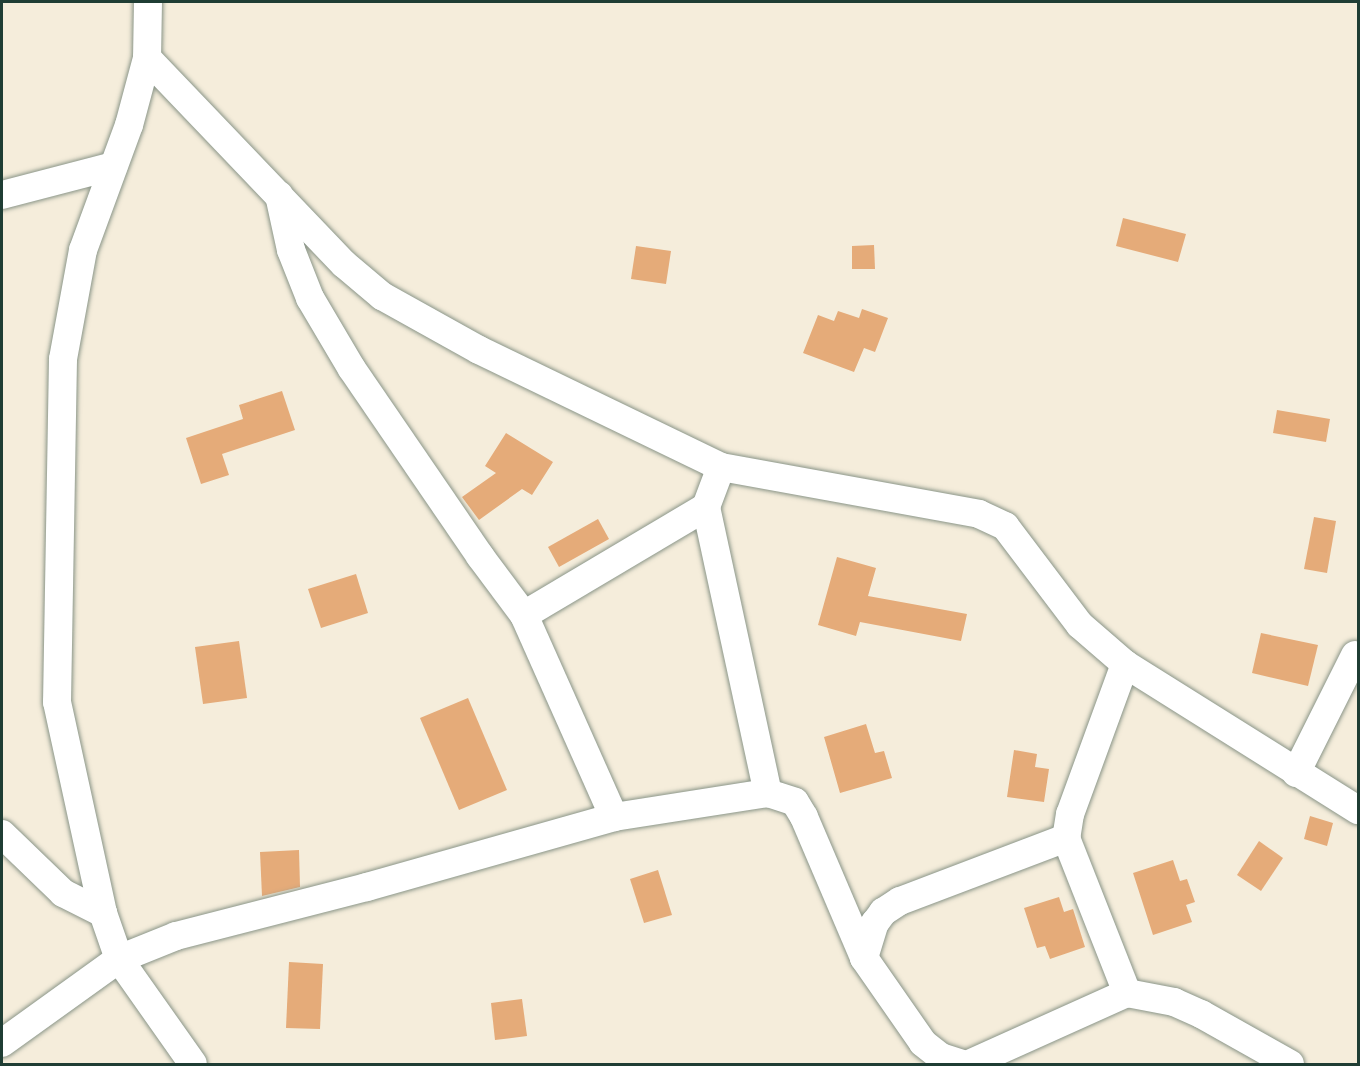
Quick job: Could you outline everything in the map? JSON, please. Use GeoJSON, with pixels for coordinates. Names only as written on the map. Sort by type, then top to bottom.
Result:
{"type":"FeatureCollection","features":[{"type":"Feature","properties":{"kind":"street"},"geometry":{"type":"LineString","coordinates":[[148,2],[147,58],[129,125],[83,250],[63,359],[57,702],[103,913],[119,959],[193,1065]]}},
{"type":"Feature","properties":{"kind":"street"},"geometry":{"type":"LineString","coordinates":[[147,58],[344,264],[382,296],[478,350],[721,467],[980,514],[1005,526],[1080,625],[1125,664],[1296,773],[1359,810]]}},
{"type":"Feature","properties":{"kind":"street"},"geometry":{"type":"LineString","coordinates":[[2,195],[113,166]]}},
{"type":"Feature","properties":{"kind":"street"},"geometry":{"type":"LineString","coordinates":[[279,195],[291,250],[310,298],[352,369],[480,556],[524,615],[614,817]]}},
{"type":"Feature","properties":{"kind":"street"},"geometry":{"type":"LineString","coordinates":[[721,467],[706,507],[768,793]]}},
{"type":"Feature","properties":{"kind":"street"},"geometry":{"type":"LineString","coordinates":[[524,615],[706,507]]}},
{"type":"Feature","properties":{"kind":"street"},"geometry":{"type":"LineString","coordinates":[[1296,773],[1355,656]]}},
{"type":"Feature","properties":{"kind":"street"},"geometry":{"type":"LineString","coordinates":[[1125,664],[1070,814],[1066,838],[1126,993]]}},
{"type":"Feature","properties":{"kind":"street"},"geometry":{"type":"LineString","coordinates":[[2,1043],[119,959],[176,936],[367,887],[614,817],[768,793],[795,802],[804,816],[864,958],[923,1043],[940,1057],[962,1065]]}},
{"type":"Feature","properties":{"kind":"street"},"geometry":{"type":"LineString","coordinates":[[2,834],[63,894],[103,913]]}},
{"type":"Feature","properties":{"kind":"street"},"geometry":{"type":"LineString","coordinates":[[864,958],[875,923],[883,912],[900,901],[1066,838]]}},
{"type":"Feature","properties":{"kind":"street"},"geometry":{"type":"LineString","coordinates":[[969,1065],[1126,993],[1174,1002],[1202,1014],[1290,1065]]}},
{"type":"Feature","properties":{"kind":"building"},"geometry":{"type":"Polygon","coordinates":[[[1123,218],[1186,234],[1178,262],[1116,246],[1123,218]]]}},
{"type":"Feature","properties":{"kind":"building"},"geometry":{"type":"Polygon","coordinates":[[[874,245],[875,269],[852,269],[852,246],[874,245]]]}},
{"type":"Feature","properties":{"kind":"building"},"geometry":{"type":"Polygon","coordinates":[[[636,246],[671,251],[666,284],[631,279],[636,246]]]}},
{"type":"Feature","properties":{"kind":"building"},"geometry":{"type":"Polygon","coordinates":[[[862,309],[888,318],[875,352],[864,348],[854,372],[803,353],[818,315],[834,321],[838,311],[859,318],[862,309]]]}},
{"type":"Feature","properties":{"kind":"building"},"geometry":{"type":"Polygon","coordinates":[[[282,391],[295,430],[222,454],[229,475],[201,484],[186,438],[243,419],[239,405],[282,391]]]}},
{"type":"Feature","properties":{"kind":"building"},"geometry":{"type":"Polygon","coordinates":[[[1277,410],[1330,419],[1326,442],[1273,433],[1277,410]]]}},
{"type":"Feature","properties":{"kind":"building"},"geometry":{"type":"Polygon","coordinates":[[[506,433],[553,462],[532,495],[522,489],[479,520],[462,497],[496,473],[485,466],[506,433]]]}},
{"type":"Feature","properties":{"kind":"building"},"geometry":{"type":"Polygon","coordinates":[[[1314,517],[1336,521],[1327,573],[1304,569],[1314,517]]]}},
{"type":"Feature","properties":{"kind":"building"},"geometry":{"type":"Polygon","coordinates":[[[598,519],[609,539],[559,567],[548,547],[598,519]]]}},
{"type":"Feature","properties":{"kind":"building"},"geometry":{"type":"Polygon","coordinates":[[[837,557],[876,568],[868,596],[967,614],[961,641],[860,622],[856,636],[818,625],[837,557]]]}},
{"type":"Feature","properties":{"kind":"building"},"geometry":{"type":"Polygon","coordinates":[[[356,574],[368,613],[321,628],[308,589],[356,574]]]}},
{"type":"Feature","properties":{"kind":"building"},"geometry":{"type":"Polygon","coordinates":[[[1261,633],[1318,645],[1308,686],[1252,673],[1261,633]]]}},
{"type":"Feature","properties":{"kind":"building"},"geometry":{"type":"Polygon","coordinates":[[[239,641],[247,698],[203,704],[195,647],[239,641]]]}},
{"type":"Feature","properties":{"kind":"building"},"geometry":{"type":"Polygon","coordinates":[[[468,698],[507,790],[459,810],[420,718],[468,698]]]}},
{"type":"Feature","properties":{"kind":"building"},"geometry":{"type":"Polygon","coordinates":[[[866,724],[875,753],[884,751],[892,778],[840,793],[824,737],[866,724]]]}},
{"type":"Feature","properties":{"kind":"building"},"geometry":{"type":"Polygon","coordinates":[[[1014,750],[1037,754],[1035,767],[1049,769],[1044,802],[1007,797],[1014,750]]]}},
{"type":"Feature","properties":{"kind":"building"},"geometry":{"type":"Polygon","coordinates":[[[1310,816],[1333,823],[1327,846],[1304,839],[1310,816]]]}},
{"type":"Feature","properties":{"kind":"building"},"geometry":{"type":"Polygon","coordinates":[[[1259,841],[1283,858],[1261,891],[1237,875],[1259,841]]]}},
{"type":"Feature","properties":{"kind":"building"},"geometry":{"type":"Polygon","coordinates":[[[299,850],[300,887],[262,896],[260,852],[299,850]]]}},
{"type":"Feature","properties":{"kind":"building"},"geometry":{"type":"Polygon","coordinates":[[[1173,860],[1180,881],[1187,879],[1195,902],[1186,905],[1192,922],[1153,935],[1133,873],[1173,860]]]}},
{"type":"Feature","properties":{"kind":"building"},"geometry":{"type":"Polygon","coordinates":[[[658,870],[672,915],[644,923],[630,879],[658,870]]]}},
{"type":"Feature","properties":{"kind":"building"},"geometry":{"type":"Polygon","coordinates":[[[1059,897],[1064,912],[1073,909],[1085,947],[1050,959],[1045,946],[1037,948],[1024,908],[1059,897]]]}},
{"type":"Feature","properties":{"kind":"building"},"geometry":{"type":"Polygon","coordinates":[[[289,962],[323,964],[320,1029],[286,1028],[289,962]]]}},
{"type":"Feature","properties":{"kind":"building"},"geometry":{"type":"Polygon","coordinates":[[[522,999],[527,1036],[495,1040],[491,1003],[522,999]]]}}]}
